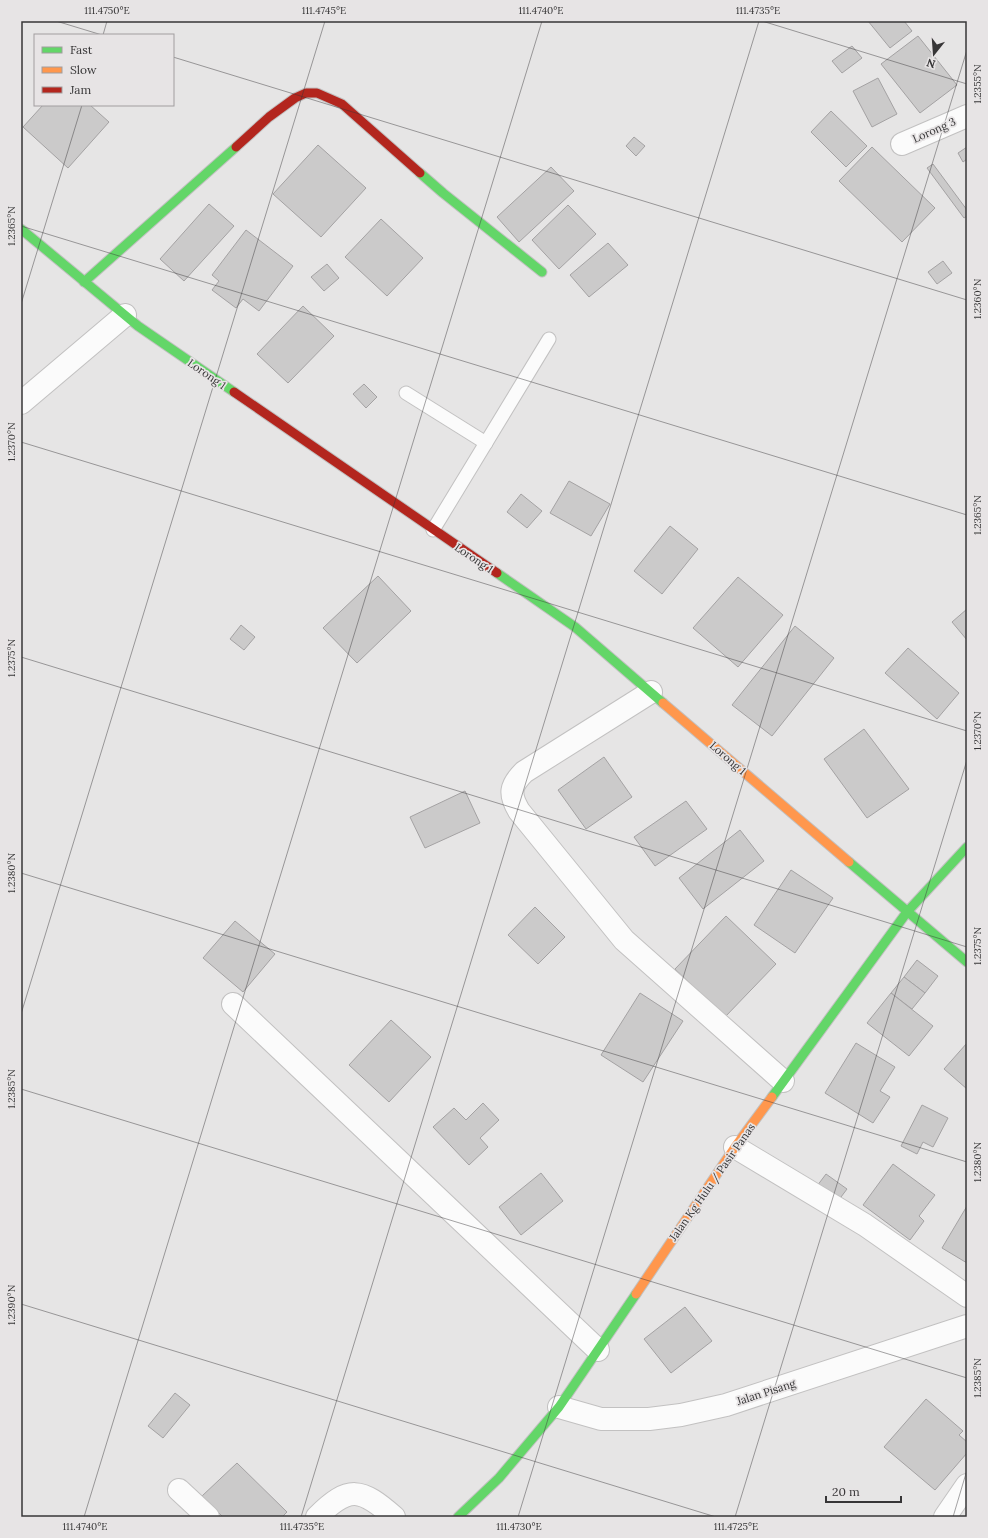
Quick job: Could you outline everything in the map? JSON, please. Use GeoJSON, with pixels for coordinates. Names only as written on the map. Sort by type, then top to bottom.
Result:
{"type":"FeatureCollection","features":[{"type":"Feature","properties":{"kind":"street"},"geometry":{"type":"LineString","coordinates":[[84,282],[268,118],[295,98],[306,93],[317,93],[342,104],[442,193],[542,272]]}},
{"type":"Feature","properties":{"kind":"street","name":"Lorong 3"},"geometry":{"type":"LineString","coordinates":[[902,144],[967,116]]}},
{"type":"Feature","properties":{"kind":"street","name":"Lorong 1"},"geometry":{"type":"LineString","coordinates":[[21,229],[138,326],[575,627],[967,962]]}},
{"type":"Feature","properties":{"kind":"street"},"geometry":{"type":"LineString","coordinates":[[21,403],[125,316]]}},
{"type":"Feature","properties":{"kind":"street"},"geometry":{"type":"LineString","coordinates":[[651,692],[524,772],[516,780],[512,791],[513,801],[523,817],[624,940],[783,1081]]}},
{"type":"Feature","properties":{"kind":"street","name":"Jalan Kg Hulu / Pasir Panas"},"geometry":{"type":"LineString","coordinates":[[458,1517],[499,1478],[559,1407],[735,1146],[907,912],[967,847]]}},
{"type":"Feature","properties":{"kind":"street"},"geometry":{"type":"LineString","coordinates":[[233,1004],[598,1350]]}},
{"type":"Feature","properties":{"kind":"street"},"geometry":{"type":"LineString","coordinates":[[735,1146],[866,1225],[967,1296]]}},
{"type":"Feature","properties":{"kind":"street","name":"Jalan Pisang"},"geometry":{"type":"LineString","coordinates":[[559,1407],[601,1419],[648,1419],[681,1415],[726,1405],[967,1326]]}},
{"type":"Feature","properties":{"kind":"street"},"geometry":{"type":"LineString","coordinates":[[945,1517],[967,1485]]}},
{"type":"Feature","properties":{"kind":"street"},"geometry":{"type":"LineString","coordinates":[[178,1490],[208,1517]]}},
{"type":"Feature","properties":{"kind":"street"},"geometry":{"type":"LineString","coordinates":[[316,1517],[328,1505],[340,1497],[352,1494],[366,1496],[379,1504],[394,1517]]}},
{"type":"Feature","properties":{"kind":"lane"},"geometry":{"type":"LineString","coordinates":[[433,530],[549,339]]}},
{"type":"Feature","properties":{"kind":"lane"},"geometry":{"type":"LineString","coordinates":[[406,393],[486,443]]}},
{"type":"Feature","properties":{"kind":"building"},"geometry":{"type":"Polygon","coordinates":[[[868,21],[904,21],[912,31],[890,48],[868,21]]]}},
{"type":"Feature","properties":{"kind":"building"},"geometry":{"type":"Polygon","coordinates":[[[918,36],[957,85],[920,113],[881,64],[918,36]]]}},
{"type":"Feature","properties":{"kind":"building"},"geometry":{"type":"Polygon","coordinates":[[[852,46],[862,58],[842,73],[832,61],[852,46]]]}},
{"type":"Feature","properties":{"kind":"building"},"geometry":{"type":"Polygon","coordinates":[[[878,78],[897,114],[872,127],[853,91],[878,78]]]}},
{"type":"Feature","properties":{"kind":"building"},"geometry":{"type":"Polygon","coordinates":[[[42,106],[91,106],[109,122],[68,168],[23,127],[42,106]]]}},
{"type":"Feature","properties":{"kind":"building"},"geometry":{"type":"Polygon","coordinates":[[[831,111],[867,146],[846,167],[811,132],[831,111]]]}},
{"type":"Feature","properties":{"kind":"building"},"geometry":{"type":"Polygon","coordinates":[[[634,137],[645,146],[636,156],[626,146],[634,137]]]}},
{"type":"Feature","properties":{"kind":"building"},"geometry":{"type":"Polygon","coordinates":[[[318,145],[366,188],[321,237],[273,194],[318,145]]]}},
{"type":"Feature","properties":{"kind":"building"},"geometry":{"type":"Polygon","coordinates":[[[872,147],[935,208],[902,242],[839,181],[872,147]]]}},
{"type":"Feature","properties":{"kind":"building"},"geometry":{"type":"Polygon","coordinates":[[[967,147],[967,159],[963,162],[958,153],[967,147]]]}},
{"type":"Feature","properties":{"kind":"building"},"geometry":{"type":"Polygon","coordinates":[[[933,164],[967,210],[967,216],[964,218],[927,168],[933,164]]]}},
{"type":"Feature","properties":{"kind":"building"},"geometry":{"type":"Polygon","coordinates":[[[551,167],[574,191],[519,242],[497,217],[551,167]]]}},
{"type":"Feature","properties":{"kind":"building"},"geometry":{"type":"Polygon","coordinates":[[[209,204],[234,226],[184,281],[160,259],[209,204]]]}},
{"type":"Feature","properties":{"kind":"building"},"geometry":{"type":"Polygon","coordinates":[[[568,205],[596,234],[559,269],[532,240],[568,205]]]}},
{"type":"Feature","properties":{"kind":"building"},"geometry":{"type":"Polygon","coordinates":[[[381,219],[423,258],[387,296],[345,257],[381,219]]]}},
{"type":"Feature","properties":{"kind":"building"},"geometry":{"type":"Polygon","coordinates":[[[246,230],[293,266],[259,311],[243,299],[236,308],[212,290],[219,281],[212,275],[246,230]]]}},
{"type":"Feature","properties":{"kind":"building"},"geometry":{"type":"Polygon","coordinates":[[[608,243],[628,265],[589,297],[570,275],[608,243]]]}},
{"type":"Feature","properties":{"kind":"building"},"geometry":{"type":"Polygon","coordinates":[[[943,261],[952,273],[937,284],[928,272],[943,261]]]}},
{"type":"Feature","properties":{"kind":"building"},"geometry":{"type":"Polygon","coordinates":[[[327,264],[339,278],[324,291],[311,277],[327,264]]]}},
{"type":"Feature","properties":{"kind":"building"},"geometry":{"type":"Polygon","coordinates":[[[303,306],[334,336],[288,383],[257,354],[303,306]]]}},
{"type":"Feature","properties":{"kind":"building"},"geometry":{"type":"Polygon","coordinates":[[[364,384],[377,397],[366,408],[353,394],[364,384]]]}},
{"type":"Feature","properties":{"kind":"building"},"geometry":{"type":"Polygon","coordinates":[[[569,481],[610,504],[591,536],[550,513],[569,481]]]}},
{"type":"Feature","properties":{"kind":"building"},"geometry":{"type":"Polygon","coordinates":[[[521,494],[542,511],[527,528],[507,512],[521,494]]]}},
{"type":"Feature","properties":{"kind":"building"},"geometry":{"type":"Polygon","coordinates":[[[670,526],[698,549],[662,594],[634,571],[670,526]]]}},
{"type":"Feature","properties":{"kind":"building"},"geometry":{"type":"Polygon","coordinates":[[[378,576],[411,611],[357,663],[323,628],[378,576]]]}},
{"type":"Feature","properties":{"kind":"building"},"geometry":{"type":"Polygon","coordinates":[[[738,577],[783,615],[738,667],[693,628],[738,577]]]}},
{"type":"Feature","properties":{"kind":"building"},"geometry":{"type":"Polygon","coordinates":[[[967,609],[967,640],[952,622],[967,609]]]}},
{"type":"Feature","properties":{"kind":"building"},"geometry":{"type":"Polygon","coordinates":[[[241,625],[255,637],[244,650],[230,639],[241,625]]]}},
{"type":"Feature","properties":{"kind":"building"},"geometry":{"type":"Polygon","coordinates":[[[795,626],[834,658],[772,736],[732,705],[795,626]]]}},
{"type":"Feature","properties":{"kind":"building"},"geometry":{"type":"Polygon","coordinates":[[[908,648],[959,693],[937,719],[885,673],[908,648]]]}},
{"type":"Feature","properties":{"kind":"building"},"geometry":{"type":"Polygon","coordinates":[[[864,729],[909,789],[867,818],[824,759],[864,729]]]}},
{"type":"Feature","properties":{"kind":"building"},"geometry":{"type":"Polygon","coordinates":[[[604,757],[632,797],[586,829],[558,790],[604,757]]]}},
{"type":"Feature","properties":{"kind":"building"},"geometry":{"type":"Polygon","coordinates":[[[465,791],[480,823],[425,848],[410,817],[465,791]]]}},
{"type":"Feature","properties":{"kind":"building"},"geometry":{"type":"Polygon","coordinates":[[[686,801],[707,829],[655,866],[634,837],[686,801]]]}},
{"type":"Feature","properties":{"kind":"building"},"geometry":{"type":"Polygon","coordinates":[[[740,830],[764,861],[703,909],[679,878],[740,830]]]}},
{"type":"Feature","properties":{"kind":"building"},"geometry":{"type":"Polygon","coordinates":[[[791,870],[833,898],[795,953],[754,925],[791,870]]]}},
{"type":"Feature","properties":{"kind":"building"},"geometry":{"type":"Polygon","coordinates":[[[535,907],[565,937],[538,964],[508,935],[535,907]]]}},
{"type":"Feature","properties":{"kind":"building"},"geometry":{"type":"Polygon","coordinates":[[[726,916],[776,964],[725,1017],[675,969],[726,916]]]}},
{"type":"Feature","properties":{"kind":"building"},"geometry":{"type":"Polygon","coordinates":[[[235,921],[275,954],[243,992],[203,958],[235,921]]]}},
{"type":"Feature","properties":{"kind":"building"},"geometry":{"type":"Polygon","coordinates":[[[917,960],[938,976],[925,993],[904,977],[917,960]]]}},
{"type":"Feature","properties":{"kind":"building"},"geometry":{"type":"Polygon","coordinates":[[[904,977],[925,993],[912,1009],[891,993],[904,977]]]}},
{"type":"Feature","properties":{"kind":"building"},"geometry":{"type":"Polygon","coordinates":[[[640,993],[683,1021],[643,1082],[601,1055],[640,993]]]}},
{"type":"Feature","properties":{"kind":"building"},"geometry":{"type":"Polygon","coordinates":[[[891,993],[933,1026],[909,1056],[867,1023],[891,993]]]}},
{"type":"Feature","properties":{"kind":"building"},"geometry":{"type":"Polygon","coordinates":[[[391,1020],[431,1057],[389,1102],[349,1065],[391,1020]]]}},
{"type":"Feature","properties":{"kind":"building"},"geometry":{"type":"Polygon","coordinates":[[[856,1043],[895,1067],[880,1091],[890,1097],[873,1123],[825,1093],[856,1043]]]}},
{"type":"Feature","properties":{"kind":"building"},"geometry":{"type":"Polygon","coordinates":[[[967,1043],[967,1089],[944,1069],[967,1043]]]}},
{"type":"Feature","properties":{"kind":"building"},"geometry":{"type":"Polygon","coordinates":[[[483,1103],[499,1120],[480,1138],[488,1147],[469,1165],[433,1127],[454,1108],[466,1120],[483,1103]]]}},
{"type":"Feature","properties":{"kind":"building"},"geometry":{"type":"Polygon","coordinates":[[[922,1105],[948,1118],[933,1147],[923,1142],[917,1154],[901,1146],[922,1105]]]}},
{"type":"Feature","properties":{"kind":"building"},"geometry":{"type":"Polygon","coordinates":[[[893,1164],[935,1195],[919,1216],[924,1221],[910,1240],[863,1205],[893,1164]]]}},
{"type":"Feature","properties":{"kind":"building"},"geometry":{"type":"Polygon","coordinates":[[[541,1173],[563,1201],[521,1235],[499,1207],[541,1173]]]}},
{"type":"Feature","properties":{"kind":"building"},"geometry":{"type":"Polygon","coordinates":[[[826,1174],[847,1189],[838,1201],[817,1186],[826,1174]]]}},
{"type":"Feature","properties":{"kind":"building"},"geometry":{"type":"Polygon","coordinates":[[[967,1206],[967,1263],[942,1248],[967,1206]]]}},
{"type":"Feature","properties":{"kind":"building"},"geometry":{"type":"Polygon","coordinates":[[[685,1307],[712,1341],[671,1373],[644,1339],[685,1307]]]}},
{"type":"Feature","properties":{"kind":"building"},"geometry":{"type":"Polygon","coordinates":[[[175,1393],[190,1405],[163,1438],[148,1426],[175,1393]]]}},
{"type":"Feature","properties":{"kind":"building"},"geometry":{"type":"Polygon","coordinates":[[[926,1399],[963,1431],[959,1435],[967,1442],[967,1453],[935,1490],[884,1447],[926,1399]]]}},
{"type":"Feature","properties":{"kind":"building"},"geometry":{"type":"Polygon","coordinates":[[[237,1463],[287,1512],[282,1517],[223,1517],[202,1496],[237,1463]]]}},
{"type":"Feature","properties":{"kind":"traffic: fast"},"geometry":{"type":"LineString","coordinates":[[84,282],[236,147]]}},
{"type":"Feature","properties":{"kind":"traffic: fast"},"geometry":{"type":"LineString","coordinates":[[420,173],[542,272]]}},
{"type":"Feature","properties":{"kind":"traffic: fast"},"geometry":{"type":"LineString","coordinates":[[21,229],[138,326],[234,392]]}},
{"type":"Feature","properties":{"kind":"traffic: fast"},"geometry":{"type":"LineString","coordinates":[[497,573],[575,627],[663,703]]}},
{"type":"Feature","properties":{"kind":"traffic: fast"},"geometry":{"type":"LineString","coordinates":[[772,1097],[907,912],[967,847]]}},
{"type":"Feature","properties":{"kind":"traffic: fast"},"geometry":{"type":"LineString","coordinates":[[849,862],[967,962]]}},
{"type":"Feature","properties":{"kind":"traffic: fast"},"geometry":{"type":"LineString","coordinates":[[458,1517],[499,1478],[559,1407],[636,1294]]}},
{"type":"Feature","properties":{"kind":"traffic: slow"},"geometry":{"type":"LineString","coordinates":[[663,703],[849,862]]}},
{"type":"Feature","properties":{"kind":"traffic: slow"},"geometry":{"type":"LineString","coordinates":[[636,1294],[735,1147],[772,1097]]}},
{"type":"Feature","properties":{"kind":"traffic: jam"},"geometry":{"type":"LineString","coordinates":[[236,147],[269,117],[295,98],[306,93],[317,93],[342,104],[420,173]]}},
{"type":"Feature","properties":{"kind":"traffic: jam"},"geometry":{"type":"LineString","coordinates":[[234,392],[497,573]]}}]}
